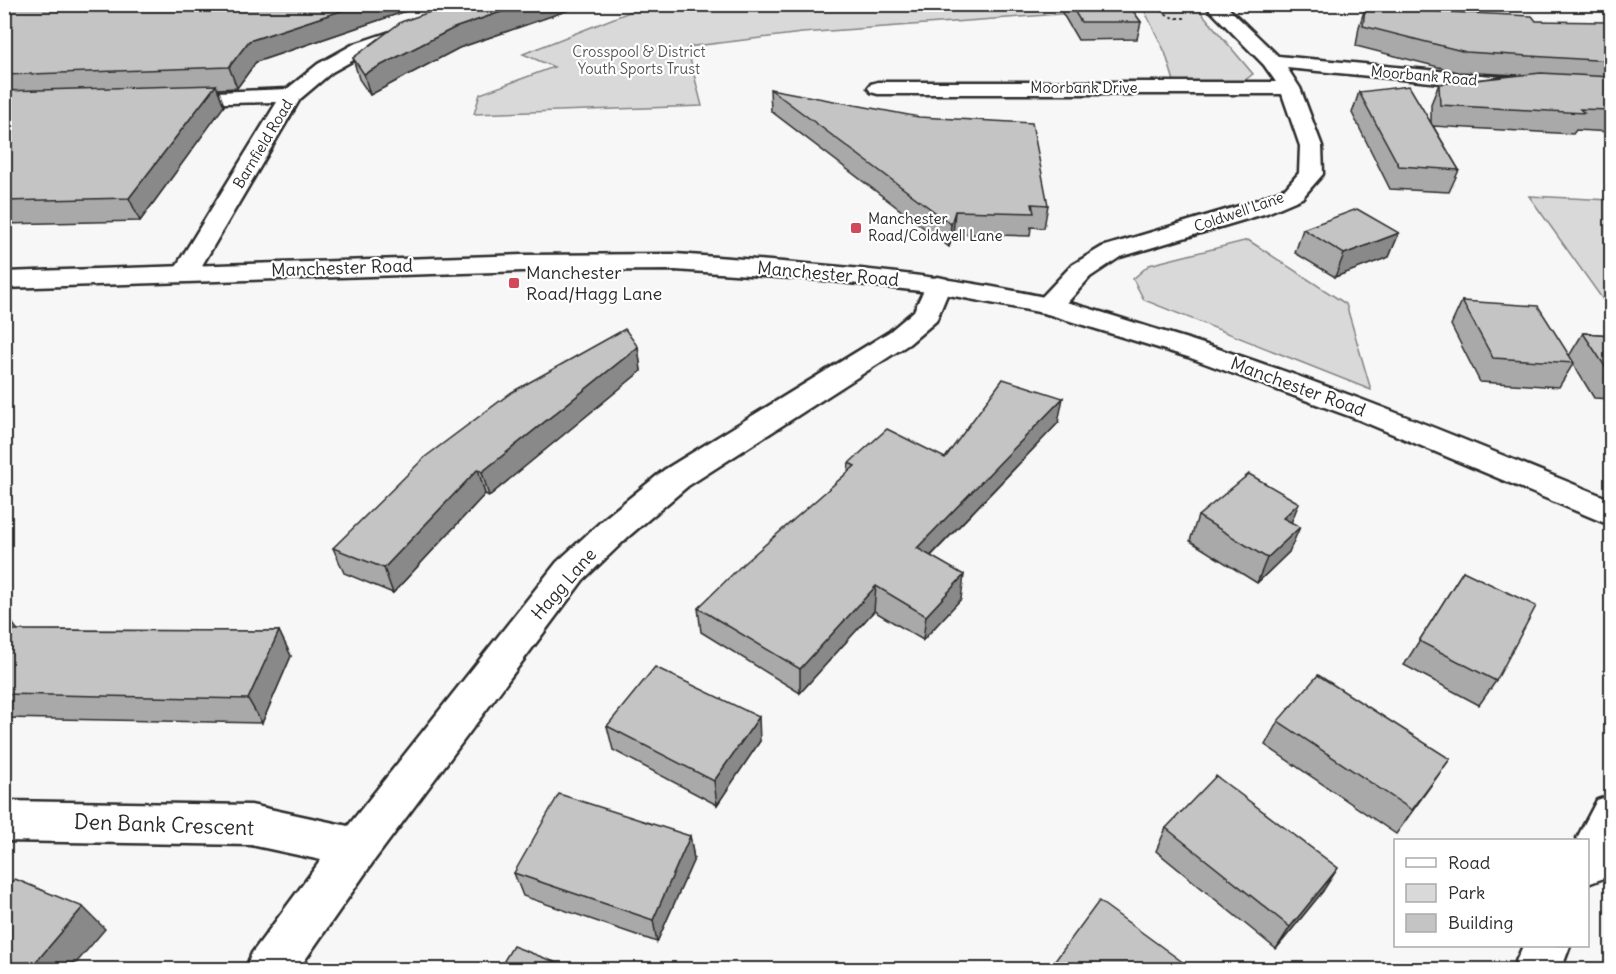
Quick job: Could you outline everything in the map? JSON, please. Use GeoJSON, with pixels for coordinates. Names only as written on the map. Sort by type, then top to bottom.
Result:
{"type":"FeatureCollection","features":[{"type":"Feature","properties":{"kind":"street","name":"Barnfield Road"},"geometry":{"type":"LineString","coordinates":[[185,273],[292,95],[325,68],[361,48],[493,4]]}},
{"type":"Feature","properties":{"kind":"street","name":"Coldwell Lane"},"geometry":{"type":"LineString","coordinates":[[1049,306],[1081,271],[1111,252],[1257,208],[1294,193],[1311,174],[1311,146],[1290,88],[1272,61],[1213,4]]}},
{"type":"Feature","properties":{"kind":"street","name":"Moorbank Road"},"geometry":{"type":"LineString","coordinates":[[1272,61],[1528,85]]}},
{"type":"Feature","properties":{"kind":"street","name":"Moorbank Drive"},"geometry":{"type":"LineString","coordinates":[[878,88],[1290,88]]}},
{"type":"Feature","properties":{"kind":"street"},"geometry":{"type":"LineString","coordinates":[[151,99],[292,95]]}},
{"type":"Feature","properties":{"kind":"street","name":"Manchester Road"},"geometry":{"type":"LineString","coordinates":[[4,280],[522,263],[675,262],[823,272],[938,285],[1049,306],[1198,351],[1358,408],[1611,514]]}},
{"type":"Feature","properties":{"kind":"street","name":"Hagg Lane"},"geometry":{"type":"LineString","coordinates":[[269,969],[357,848],[570,571],[617,526],[675,478],[899,338],[926,315],[938,285]]}},
{"type":"Feature","properties":{"kind":"street"},"geometry":{"type":"LineString","coordinates":[[1589,859],[1611,814]]}},
{"type":"Feature","properties":{"kind":"street","name":"Den Bank Crescent"},"geometry":{"type":"LineString","coordinates":[[4,821],[251,825],[357,848]]}},
{"type":"Feature","properties":{"kind":"street"},"geometry":{"type":"LineString","coordinates":[[1536,969],[1546,947]]}},
{"type":"Feature","properties":{"kind":"green space","name":"Crosspool & District Youth Sports Trust"},"geometry":{"type":"Polygon","coordinates":[[[647,5],[1195,5],[1253,74],[1244,81],[1174,81],[1165,52],[1143,8],[802,33],[687,47],[702,106],[474,114],[480,94],[554,67],[523,54],[647,5]]]}},
{"type":"Feature","properties":{"kind":"green space"},"geometry":{"type":"Polygon","coordinates":[[[1529,196],[1611,200],[1611,311],[1529,196]]]}},
{"type":"Feature","properties":{"kind":"green space"},"geometry":{"type":"Polygon","coordinates":[[[1248,240],[1346,304],[1371,390],[1144,300],[1133,279],[1149,265],[1248,240]]]}},
{"type":"Feature","properties":{"kind":"building"},"geometry":{"type":"Polygon","coordinates":[[[4,4],[362,4],[249,41],[229,67],[4,75],[4,4]]]}},
{"type":"Feature","properties":{"kind":"building"},"geometry":{"type":"Polygon","coordinates":[[[453,4],[524,4],[454,28],[364,74],[353,58],[401,22],[453,4]]]}},
{"type":"Feature","properties":{"kind":"building"},"geometry":{"type":"Polygon","coordinates":[[[1070,4],[1128,4],[1141,22],[1081,22],[1070,4]]]}},
{"type":"Feature","properties":{"kind":"building"},"geometry":{"type":"Polygon","coordinates":[[[1365,8],[1532,16],[1536,21],[1607,22],[1611,25],[1611,61],[1466,52],[1363,26],[1365,8]]]}},
{"type":"Feature","properties":{"kind":"building"},"geometry":{"type":"Polygon","coordinates":[[[1541,73],[1611,77],[1611,110],[1580,109],[1584,113],[1440,105],[1439,84],[1541,73]]]}},
{"type":"Feature","properties":{"kind":"building"},"geometry":{"type":"Polygon","coordinates":[[[216,85],[129,198],[4,201],[4,91],[216,85]]]}},
{"type":"Feature","properties":{"kind":"building"},"geometry":{"type":"Polygon","coordinates":[[[1409,86],[1459,170],[1399,166],[1359,92],[1409,86]]]}},
{"type":"Feature","properties":{"kind":"building"},"geometry":{"type":"Polygon","coordinates":[[[770,89],[919,117],[1032,123],[1048,205],[1032,204],[1034,213],[955,211],[951,224],[770,89]]]}},
{"type":"Feature","properties":{"kind":"building"},"geometry":{"type":"Polygon","coordinates":[[[1357,209],[1399,233],[1344,254],[1303,229],[1357,209]]]}},
{"type":"Feature","properties":{"kind":"building"},"geometry":{"type":"Polygon","coordinates":[[[1462,301],[1538,306],[1574,363],[1493,358],[1462,301]]]}},
{"type":"Feature","properties":{"kind":"building"},"geometry":{"type":"Polygon","coordinates":[[[625,329],[638,347],[482,472],[478,469],[384,568],[333,548],[425,457],[512,392],[625,329]]]}},
{"type":"Feature","properties":{"kind":"building"},"geometry":{"type":"Polygon","coordinates":[[[1583,333],[1611,335],[1611,374],[1610,374],[1583,333]]]}},
{"type":"Feature","properties":{"kind":"building"},"geometry":{"type":"Polygon","coordinates":[[[1003,379],[1063,398],[917,548],[964,575],[926,616],[876,586],[800,669],[698,608],[743,564],[855,466],[849,463],[887,429],[945,458],[1003,379]]]}},
{"type":"Feature","properties":{"kind":"building"},"geometry":{"type":"Polygon","coordinates":[[[1249,474],[1299,503],[1283,518],[1300,527],[1267,558],[1198,516],[1249,474]]]}},
{"type":"Feature","properties":{"kind":"building"},"geometry":{"type":"Polygon","coordinates":[[[1463,571],[1536,606],[1496,681],[1419,641],[1463,571]]]}},
{"type":"Feature","properties":{"kind":"building"},"geometry":{"type":"Polygon","coordinates":[[[4,624],[13,624],[10,630],[279,631],[248,699],[4,694],[4,624]]]}},
{"type":"Feature","properties":{"kind":"building"},"geometry":{"type":"Polygon","coordinates":[[[655,667],[759,717],[714,781],[607,726],[655,667]]]}},
{"type":"Feature","properties":{"kind":"building"},"geometry":{"type":"Polygon","coordinates":[[[1318,675],[1450,759],[1412,810],[1278,721],[1318,675]]]}},
{"type":"Feature","properties":{"kind":"building"},"geometry":{"type":"Polygon","coordinates":[[[1216,776],[1338,868],[1290,927],[1166,828],[1216,776]]]}},
{"type":"Feature","properties":{"kind":"building"},"geometry":{"type":"Polygon","coordinates":[[[559,794],[690,836],[653,920],[514,873],[559,794]]]}},
{"type":"Feature","properties":{"kind":"building"},"geometry":{"type":"Polygon","coordinates":[[[15,879],[83,907],[30,969],[4,969],[4,890],[15,879]]]}},
{"type":"Feature","properties":{"kind":"building"},"geometry":{"type":"Polygon","coordinates":[[[1099,901],[1192,969],[1049,969],[1099,901]]]}},
{"type":"Feature","properties":{"kind":"building"},"geometry":{"type":"Polygon","coordinates":[[[513,946],[573,969],[499,969],[513,946]]]}},
{"type":"Feature","properties":{"kind":"place","name":"Manchester Road/Coldwell Lane"},"geometry":{"type":"Point","coordinates":[856,228]}},
{"type":"Feature","properties":{"kind":"place","name":"Manchester Road/Hagg Lane"},"geometry":{"type":"Point","coordinates":[514,283]}}]}
